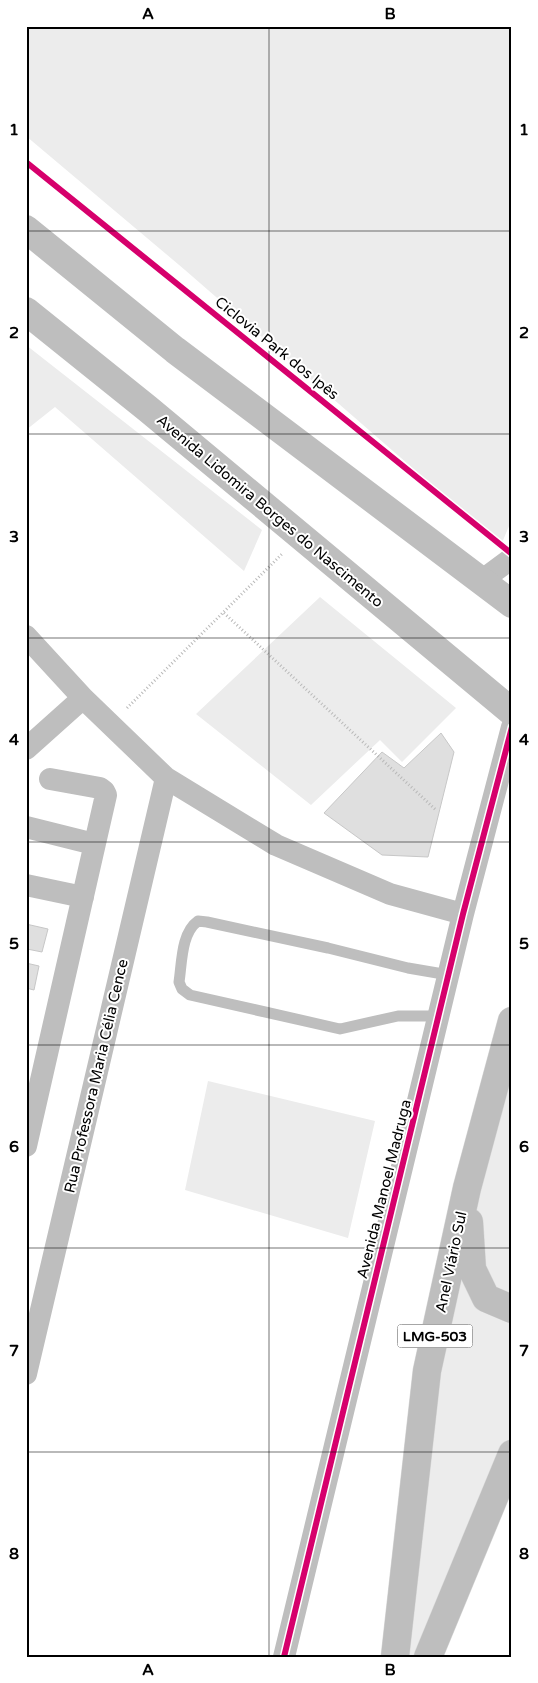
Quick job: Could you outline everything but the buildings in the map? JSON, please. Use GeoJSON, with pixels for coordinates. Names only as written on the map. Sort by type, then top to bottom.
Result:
{"type":"FeatureCollection","features":[{"type":"Feature","properties":{"kind":"street"},"geometry":{"type":"LineString","coordinates":[[26,229],[175,350],[512,604]]}},
{"type":"Feature","properties":{"kind":"street","name":"Avenida Lidomira Borges do Nascimento"},"geometry":{"type":"LineString","coordinates":[[26,311],[512,712]]}},
{"type":"Feature","properties":{"kind":"street"},"geometry":{"type":"LineString","coordinates":[[481,581],[512,558]]}},
{"type":"Feature","properties":{"kind":"street"},"geometry":{"type":"LineString","coordinates":[[26,636],[82,698],[166,778],[276,845],[390,894],[463,914]]}},
{"type":"Feature","properties":{"kind":"street"},"geometry":{"type":"LineString","coordinates":[[26,749],[82,698]]}},
{"type":"Feature","properties":{"kind":"street","name":"Avenida Manoel Madruga"},"geometry":{"type":"LineString","coordinates":[[284,1657],[463,914],[512,728]]}},
{"type":"Feature","properties":{"kind":"street","name":"Rua Professora Maria Célia Cence"},"geometry":{"type":"LineString","coordinates":[[26,1374],[30,1334],[166,778]]}},
{"type":"Feature","properties":{"kind":"street"},"geometry":{"type":"LineString","coordinates":[[26,1146],[106,795],[104,791],[50,779]]}},
{"type":"Feature","properties":{"kind":"street"},"geometry":{"type":"LineString","coordinates":[[26,827],[94,844]]}},
{"type":"Feature","properties":{"kind":"street"},"geometry":{"type":"LineString","coordinates":[[26,885],[83,897]]}},
{"type":"Feature","properties":{"kind":"street","name":"Anel Viário Sul"},"geometry":{"type":"LineString","coordinates":[[395,1657],[427,1371],[467,1188],[512,1021]]}},
{"type":"Feature","properties":{"kind":"street"},"geometry":{"type":"LineString","coordinates":[[467,1188],[472,1269],[486,1298],[512,1309]]}},
{"type":"Feature","properties":{"kind":"street"},"geometry":{"type":"LineString","coordinates":[[428,1657],[512,1454]]}},
{"type":"Feature","properties":{"kind":"lane"},"geometry":{"type":"LineString","coordinates":[[439,1016],[398,1016],[340,1029],[190,994],[182,989],[179,982],[187,934],[190,926],[198,921],[207,922],[449,976]]}},
{"type":"Feature","properties":{"kind":"path"},"geometry":{"type":"LineString","coordinates":[[110,725],[300,536]]}},
{"type":"Feature","properties":{"kind":"path"},"geometry":{"type":"LineString","coordinates":[[224,613],[436,810]]}},
{"type":"Feature","properties":{"kind":"shaded area"},"geometry":{"type":"Polygon","coordinates":[[[26,26],[512,26],[512,519],[501,545],[185,270],[26,136],[26,26]]]}},
{"type":"Feature","properties":{"kind":"shaded area"},"geometry":{"type":"Polygon","coordinates":[[[26,345],[262,530],[244,571],[55,407],[26,430],[26,345]]]}},
{"type":"Feature","properties":{"kind":"shaded area"},"geometry":{"type":"Polygon","coordinates":[[[320,597],[456,708],[402,762],[380,740],[311,805],[196,714],[320,597]]]}},
{"type":"Feature","properties":{"kind":"shaded area"},"geometry":{"type":"Polygon","coordinates":[[[512,1021],[512,1454],[428,1657],[395,1657],[427,1371],[512,1021]]]}},
{"type":"Feature","properties":{"kind":"shaded area"},"geometry":{"type":"Polygon","coordinates":[[[208,1081],[375,1121],[348,1238],[185,1190],[208,1081]]]}},
{"type":"Feature","properties":{"kind":"cycle path","name":"Ciclovia Park dos Ipês"},"geometry":{"type":"LineString","coordinates":[[26,162],[512,554]]}},
{"type":"Feature","properties":{"kind":"cycle path"},"geometry":{"type":"LineString","coordinates":[[284,1657],[463,914],[512,727]]}}]}
